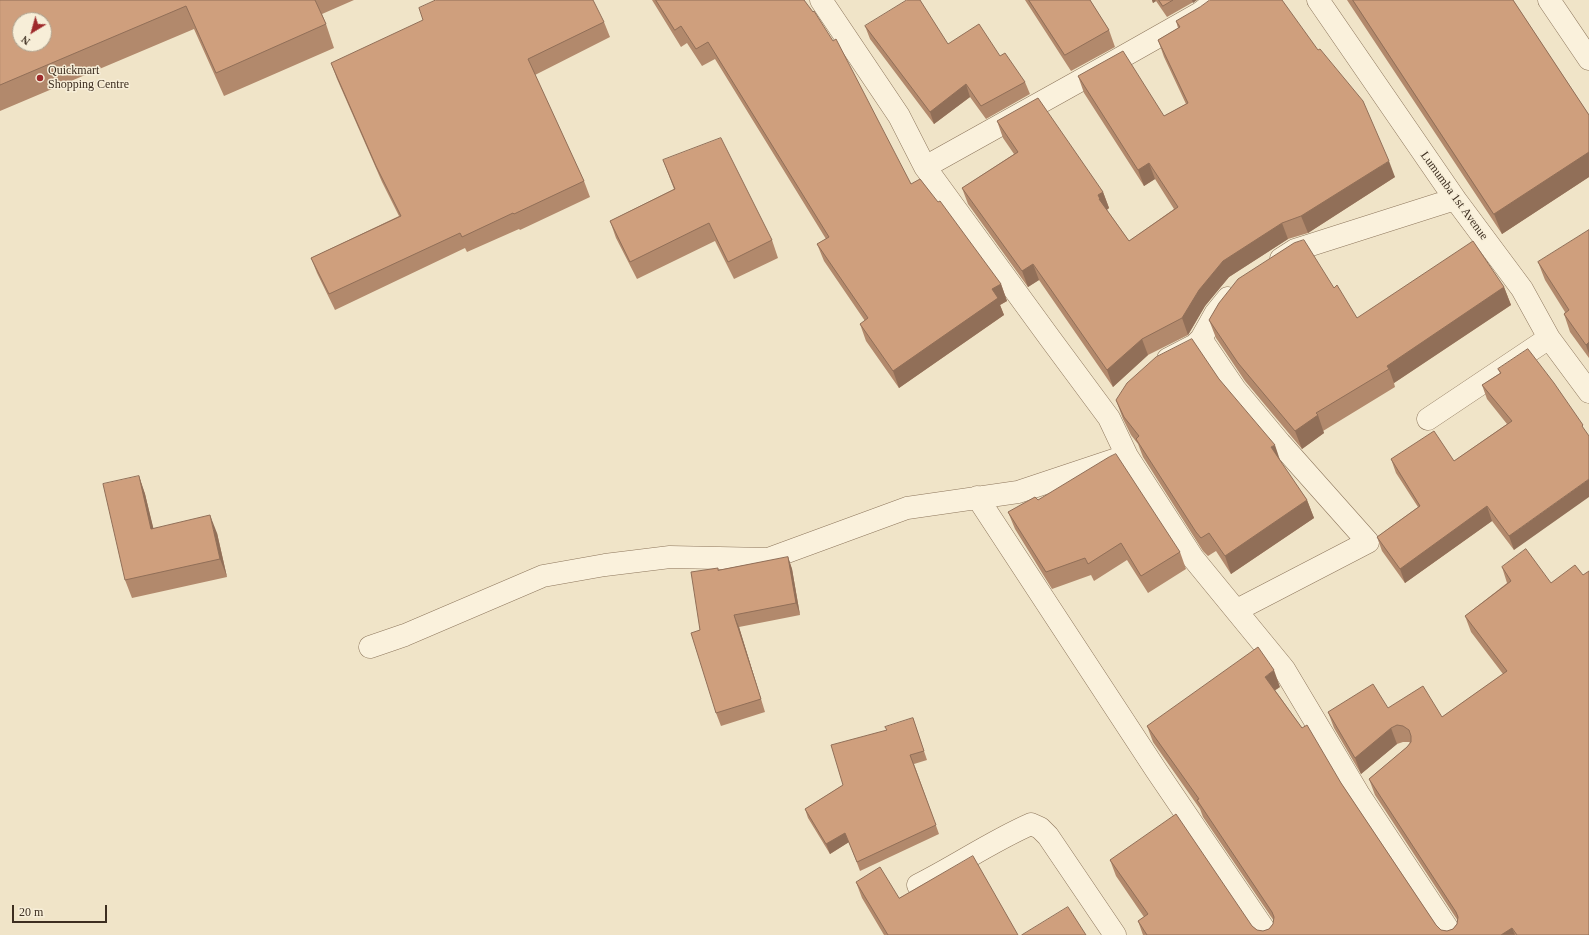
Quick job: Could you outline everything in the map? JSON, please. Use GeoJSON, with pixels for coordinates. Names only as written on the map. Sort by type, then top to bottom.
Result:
{"type":"FeatureCollection","features":[{"type":"Feature","properties":{"kind":"street"},"geometry":{"type":"LineString","coordinates":[[821,0],[900,116],[925,167],[1109,418],[1127,456],[1193,558],[1284,669],[1358,793],[1452,935]]}},
{"type":"Feature","properties":{"kind":"street"},"geometry":{"type":"LineString","coordinates":[[925,167],[1200,13],[1217,0]]}},
{"type":"Feature","properties":{"kind":"street","name":"Lumumba 1st Avenue"},"geometry":{"type":"LineString","coordinates":[[1318,0],[1455,199],[1522,289],[1550,338],[1589,392]]}},
{"type":"Feature","properties":{"kind":"street"},"geometry":{"type":"LineString","coordinates":[[1549,0],[1589,59]]}},
{"type":"Feature","properties":{"kind":"street"},"geometry":{"type":"LineString","coordinates":[[1262,271],[1295,250],[1455,199]]}},
{"type":"Feature","properties":{"kind":"street"},"geometry":{"type":"LineString","coordinates":[[1151,370],[1156,365],[1195,345],[1201,339],[1215,314],[1236,288],[1243,284]]}},
{"type":"Feature","properties":{"kind":"street"},"geometry":{"type":"LineString","coordinates":[[1428,419],[1550,338]]}},
{"type":"Feature","properties":{"kind":"street"},"geometry":{"type":"LineString","coordinates":[[1201,339],[1235,389],[1285,449],[1368,542],[1237,610]]}},
{"type":"Feature","properties":{"kind":"street"},"geometry":{"type":"LineString","coordinates":[[1109,418],[1120,399]]}},
{"type":"Feature","properties":{"kind":"street"},"geometry":{"type":"LineString","coordinates":[[370,647],[399,637],[543,576],[605,565],[670,557],[768,560],[907,508],[1018,492],[1127,456]]}},
{"type":"Feature","properties":{"kind":"street"},"geometry":{"type":"LineString","coordinates":[[977,498],[1156,770],[1268,935]]}},
{"type":"Feature","properties":{"kind":"street"},"geometry":{"type":"LineString","coordinates":[[1358,793],[1376,778]]}},
{"type":"Feature","properties":{"kind":"street"},"geometry":{"type":"LineString","coordinates":[[918,885],[1030,824],[1040,828],[1048,836],[1115,935]]}},
{"type":"Feature","properties":{"kind":"building"},"geometry":{"type":"Polygon","coordinates":[[[0,0],[315,0],[326,24],[216,73],[186,6],[0,85],[0,0]]]}},
{"type":"Feature","properties":{"kind":"building"},"geometry":{"type":"Polygon","coordinates":[[[436,0],[593,0],[604,22],[528,59],[584,181],[462,237],[460,233],[329,294],[311,258],[401,216],[376,166],[331,63],[423,20],[419,8],[436,0]]]}},
{"type":"Feature","properties":{"kind":"building"},"geometry":{"type":"Polygon","coordinates":[[[656,0],[804,0],[813,12],[814,11],[833,41],[836,39],[911,184],[920,179],[938,202],[940,201],[1001,284],[992,289],[998,298],[893,371],[860,324],[868,318],[817,244],[829,237],[708,42],[696,49],[681,26],[675,30],[656,0]]]}},
{"type":"Feature","properties":{"kind":"building"},"geometry":{"type":"Polygon","coordinates":[[[907,0],[920,0],[948,44],[979,24],[1000,56],[1005,53],[1025,82],[981,106],[966,84],[930,112],[865,26],[907,0]]]}},
{"type":"Feature","properties":{"kind":"building"},"geometry":{"type":"Polygon","coordinates":[[[1029,0],[1090,0],[1109,30],[1065,55],[1029,0]]]}},
{"type":"Feature","properties":{"kind":"building"},"geometry":{"type":"Polygon","coordinates":[[[1159,0],[1173,0],[1163,6],[1159,0]]]}},
{"type":"Feature","properties":{"kind":"building"},"geometry":{"type":"Polygon","coordinates":[[[1210,0],[1282,0],[1318,50],[1320,49],[1363,101],[1389,161],[1301,216],[1282,223],[1223,261],[1199,290],[1182,318],[1142,339],[1107,370],[1033,264],[1022,271],[962,188],[1018,152],[997,121],[1038,98],[1103,192],[1098,195],[1099,199],[1129,241],[1178,207],[1149,163],[1138,170],[1078,76],[1123,51],[1164,116],[1188,103],[1158,40],[1180,27],[1176,21],[1210,0]]]}},
{"type":"Feature","properties":{"kind":"building"},"geometry":{"type":"Polygon","coordinates":[[[1353,0],[1513,0],[1589,115],[1589,152],[1494,214],[1353,0]]]}},
{"type":"Feature","properties":{"kind":"building"},"geometry":{"type":"Polygon","coordinates":[[[721,138],[772,240],[728,262],[709,223],[630,262],[610,221],[675,189],[663,160],[721,138]]]}},
{"type":"Feature","properties":{"kind":"building"},"geometry":{"type":"Polygon","coordinates":[[[1589,230],[1589,342],[1586,345],[1564,314],[1569,310],[1538,262],[1589,230]]]}},
{"type":"Feature","properties":{"kind":"building"},"geometry":{"type":"Polygon","coordinates":[[[1304,240],[1334,288],[1337,285],[1357,318],[1473,241],[1504,287],[1387,366],[1389,369],[1316,413],[1318,415],[1295,431],[1238,363],[1209,320],[1219,303],[1238,279],[1294,243],[1304,240]]]}},
{"type":"Feature","properties":{"kind":"building"},"geometry":{"type":"Polygon","coordinates":[[[1192,339],[1219,379],[1275,445],[1271,447],[1307,500],[1225,556],[1209,533],[1201,538],[1196,532],[1136,439],[1139,436],[1124,417],[1116,400],[1127,383],[1156,357],[1192,339]]]}},
{"type":"Feature","properties":{"kind":"building"},"geometry":{"type":"Polygon","coordinates":[[[1528,349],[1554,383],[1589,436],[1589,479],[1509,536],[1487,506],[1400,569],[1377,537],[1420,506],[1391,459],[1434,431],[1454,461],[1512,421],[1482,385],[1501,373],[1498,369],[1528,349]]]}},
{"type":"Feature","properties":{"kind":"building"},"geometry":{"type":"Polygon","coordinates":[[[1116,454],[1180,552],[1141,576],[1121,543],[1088,564],[1085,558],[1046,572],[1008,512],[1035,497],[1038,500],[1116,454]]]}},
{"type":"Feature","properties":{"kind":"building"},"geometry":{"type":"Polygon","coordinates":[[[139,476],[151,529],[210,515],[220,559],[125,580],[103,484],[139,476]]]}},
{"type":"Feature","properties":{"kind":"building"},"geometry":{"type":"Polygon","coordinates":[[[1526,549],[1551,583],[1575,565],[1583,575],[1589,571],[1589,935],[1517,935],[1512,928],[1501,935],[1147,935],[1138,921],[1148,914],[1110,860],[1176,814],[1252,926],[1257,930],[1263,931],[1269,929],[1273,924],[1274,917],[1272,912],[1197,800],[1199,799],[1147,726],[1258,647],[1274,670],[1265,677],[1302,728],[1307,725],[1341,783],[1436,925],[1441,930],[1447,931],[1453,929],[1457,924],[1458,917],[1456,912],[1369,779],[1407,747],[1411,742],[1409,730],[1403,726],[1397,725],[1391,728],[1355,758],[1328,712],[1373,684],[1388,708],[1423,686],[1442,717],[1507,671],[1465,616],[1511,581],[1502,567],[1526,549]]]}},
{"type":"Feature","properties":{"kind":"building"},"geometry":{"type":"Polygon","coordinates":[[[788,557],[796,603],[734,615],[761,699],[716,713],[691,633],[700,630],[691,572],[718,568],[718,570],[788,557]]]}},
{"type":"Feature","properties":{"kind":"building"},"geometry":{"type":"Polygon","coordinates":[[[913,718],[924,751],[910,755],[936,825],[857,862],[845,833],[826,844],[805,809],[843,785],[831,745],[887,730],[885,727],[913,718]]]}},
{"type":"Feature","properties":{"kind":"building"},"geometry":{"type":"Polygon","coordinates":[[[973,856],[1018,935],[888,935],[856,882],[880,867],[899,898],[973,856]]]}},
{"type":"Feature","properties":{"kind":"building"},"geometry":{"type":"Polygon","coordinates":[[[1068,907],[1086,935],[1022,935],[1068,907]]]}},
{"type":"Feature","properties":{"kind":"place","name":"Quickmart Shopping Centre"},"geometry":{"type":"Point","coordinates":[40,78]}}]}
